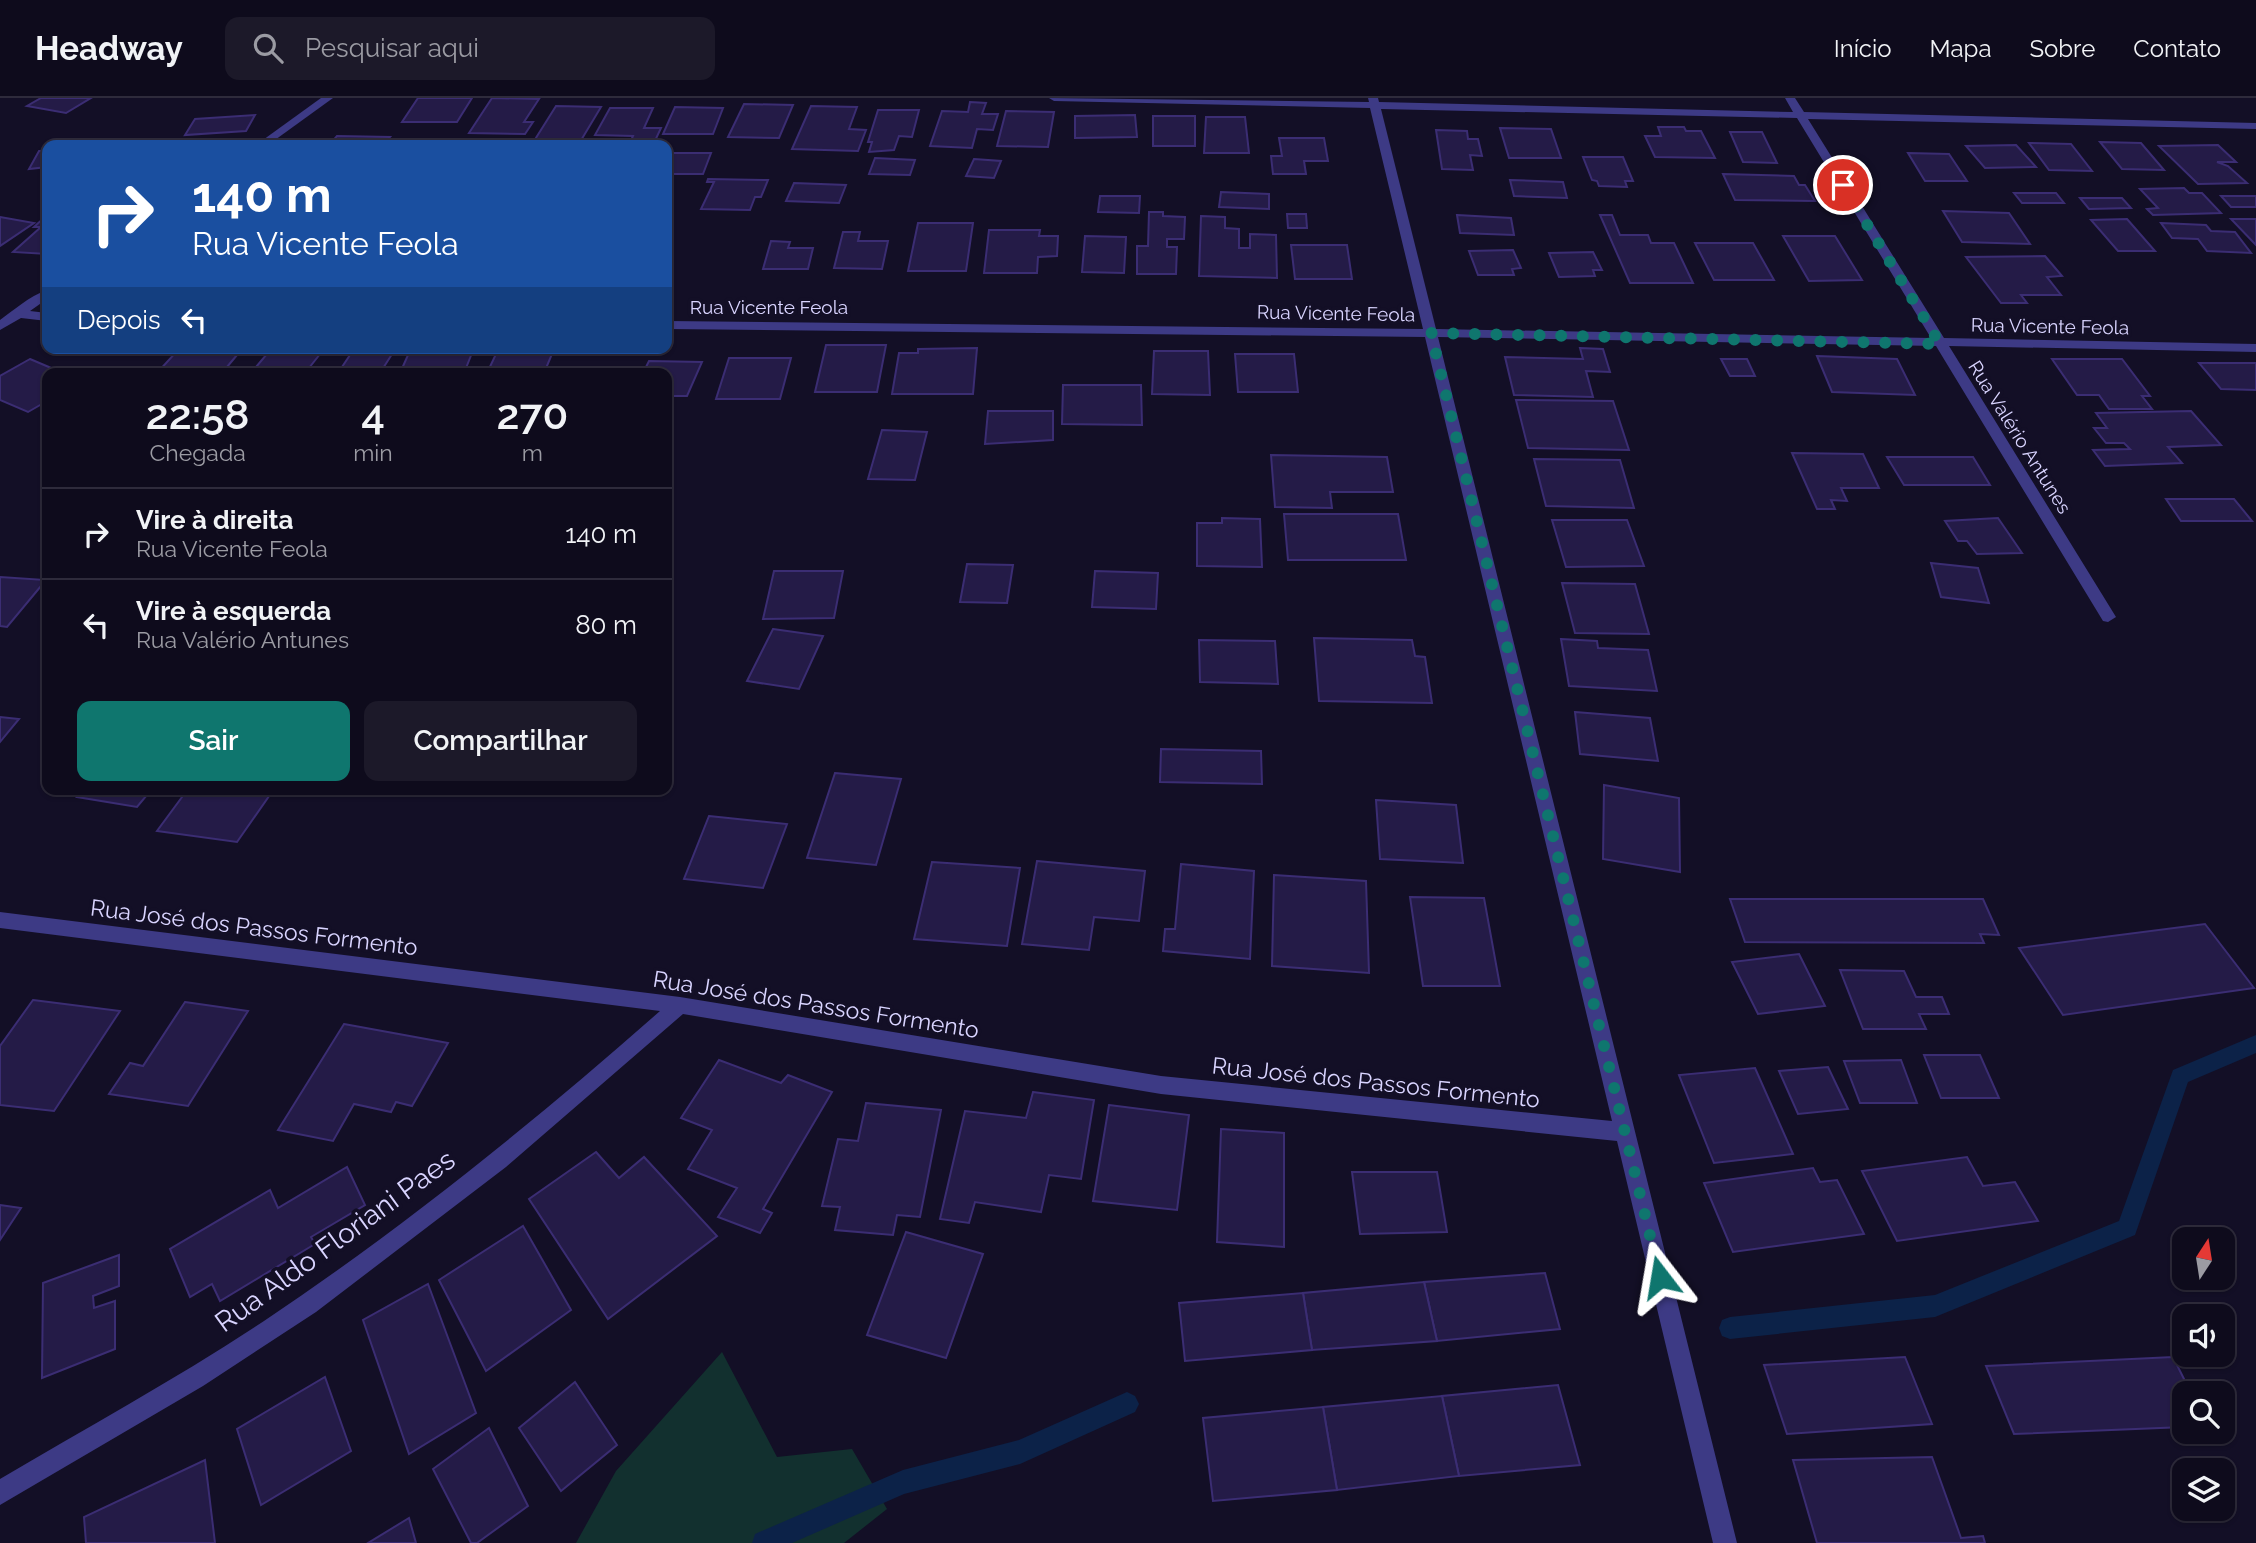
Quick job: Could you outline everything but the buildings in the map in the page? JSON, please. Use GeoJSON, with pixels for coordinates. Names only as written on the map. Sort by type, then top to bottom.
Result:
{"type":"FeatureCollection","features":[{"type":"Feature","properties":{"kind":"street"},"geometry":{"type":"LineString","coordinates":[[268,140],[328,98]]}},
{"type":"Feature","properties":{"kind":"street"},"geometry":{"type":"LineString","coordinates":[[1054,98],[1374,102],[1801,117],[2256,126]]}},
{"type":"Feature","properties":{"kind":"street","name":"Rua Valério Antunes"},"geometry":{"type":"LineString","coordinates":[[1790,98],[2108,617]]}},
{"type":"Feature","properties":{"kind":"street"},"geometry":{"type":"LineString","coordinates":[[1374,102],[1725,1543]]}},
{"type":"Feature","properties":{"kind":"street"},"geometry":{"type":"LineString","coordinates":[[0,326],[42,297]]}},
{"type":"Feature","properties":{"kind":"street"},"geometry":{"type":"LineString","coordinates":[[0,311],[42,316]]}},
{"type":"Feature","properties":{"kind":"street","name":"Rua Vicente Feola"},"geometry":{"type":"LineString","coordinates":[[672,326],[1431,333],[2256,348]]}},
{"type":"Feature","properties":{"kind":"street","name":"Rua José dos Passos Formento"},"geometry":{"type":"LineString","coordinates":[[0,920],[680,1005],[1161,1085],[1625,1132]]}},
{"type":"Feature","properties":{"kind":"street","name":"Rua Aldo Floriani Paes"},"geometry":{"type":"LineString","coordinates":[[0,1493],[145,1408],[306,1305],[464,1186],[608,1070],[680,1005]]}},
{"type":"Feature","properties":{"kind":"green space"},"geometry":{"type":"Polygon","coordinates":[[[722,1352],[777,1457],[852,1449],[887,1509],[844,1543],[576,1543],[616,1471],[722,1352]]]}},
{"type":"Feature","properties":{"kind":"waterway"},"geometry":{"type":"LineString","coordinates":[[1730,1328],[1935,1306],[2127,1228],[2180,1076],[2256,1044]]}},
{"type":"Feature","properties":{"kind":"waterway"},"geometry":{"type":"LineString","coordinates":[[764,1543],[903,1482],[1020,1452],[1127,1404]]}},
{"type":"Feature","properties":{"kind":"route"},"geometry":{"type":"LineString","coordinates":[[1660,1277],[1431,333],[1940,344],[1843,185]]}}]}
